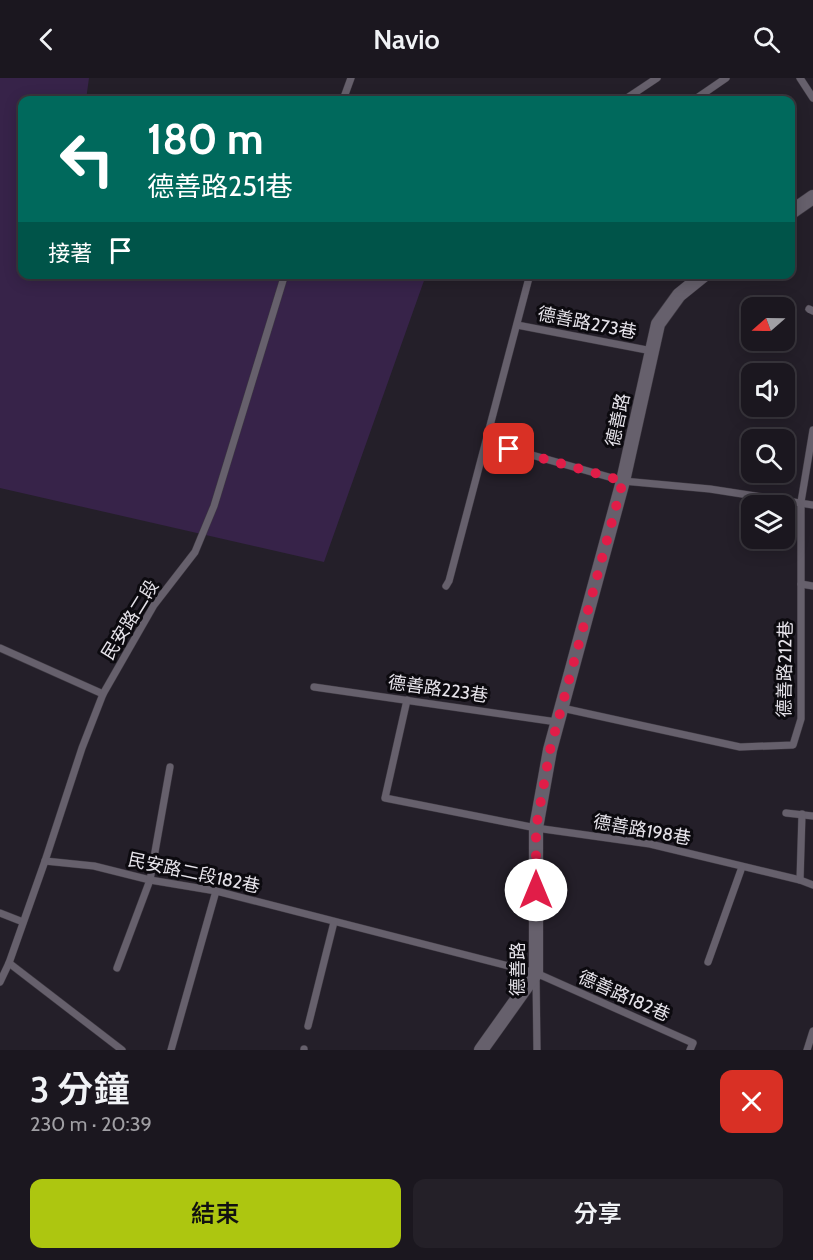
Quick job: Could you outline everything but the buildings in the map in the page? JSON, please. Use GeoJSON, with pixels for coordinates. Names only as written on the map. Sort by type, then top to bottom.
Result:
{"type":"FeatureCollection","features":[{"type":"Feature","properties":{"kind":"street"},"geometry":{"type":"LineString","coordinates":[[795,210],[813,197]]}},
{"type":"Feature","properties":{"kind":"street","name":"德善路"},"geometry":{"type":"LineString","coordinates":[[536,973],[536,828],[550,750],[623,481],[658,324],[678,295],[699,279]]}},
{"type":"Feature","properties":{"kind":"street"},"geometry":{"type":"LineString","coordinates":[[481,1050],[536,973]]}},
{"type":"Feature","properties":{"kind":"lane"},"geometry":{"type":"LineString","coordinates":[[344,96],[351,78]]}},
{"type":"Feature","properties":{"kind":"lane"},"geometry":{"type":"LineString","coordinates":[[630,96],[657,78]]}},
{"type":"Feature","properties":{"kind":"lane"},"geometry":{"type":"LineString","coordinates":[[700,96],[726,78]]}},
{"type":"Feature","properties":{"kind":"lane"},"geometry":{"type":"LineString","coordinates":[[800,78],[813,98]]}},
{"type":"Feature","properties":{"kind":"lane","name":"民安路二段"},"geometry":{"type":"LineString","coordinates":[[0,982],[9,963],[82,748],[103,694],[154,605],[195,552],[214,506],[283,279]]}},
{"type":"Feature","properties":{"kind":"lane"},"geometry":{"type":"LineString","coordinates":[[446,586],[529,279]]}},
{"type":"Feature","properties":{"kind":"lane","name":"德善路273巷"},"geometry":{"type":"LineString","coordinates":[[517,325],[652,351]]}},
{"type":"Feature","properties":{"kind":"lane","name":"德善路212巷"},"geometry":{"type":"LineString","coordinates":[[562,708],[740,747],[793,745],[801,719],[801,502],[813,430]]}},
{"type":"Feature","properties":{"kind":"lane"},"geometry":{"type":"LineString","coordinates":[[486,442],[623,481],[710,489],[813,505]]}},
{"type":"Feature","properties":{"kind":"lane"},"geometry":{"type":"LineString","coordinates":[[801,584],[813,586]]}},
{"type":"Feature","properties":{"kind":"lane"},"geometry":{"type":"LineString","coordinates":[[0,648],[103,694]]}},
{"type":"Feature","properties":{"kind":"lane","name":"德善路223巷"},"geometry":{"type":"LineString","coordinates":[[314,687],[557,722]]}},
{"type":"Feature","properties":{"kind":"lane","name":"德善路198巷"},"geometry":{"type":"LineString","coordinates":[[407,700],[385,798],[536,828],[650,844],[813,885]]}},
{"type":"Feature","properties":{"kind":"lane"},"geometry":{"type":"LineString","coordinates":[[117,968],[150,880],[170,767]]}},
{"type":"Feature","properties":{"kind":"lane"},"geometry":{"type":"LineString","coordinates":[[786,813],[813,816]]}},
{"type":"Feature","properties":{"kind":"lane"},"geometry":{"type":"LineString","coordinates":[[800,880],[802,814]]}},
{"type":"Feature","properties":{"kind":"lane","name":"民安路二段182巷"},"geometry":{"type":"LineString","coordinates":[[45,861],[94,866],[150,880],[216,891],[536,973]]}},
{"type":"Feature","properties":{"kind":"lane"},"geometry":{"type":"LineString","coordinates":[[708,962],[741,867]]}},
{"type":"Feature","properties":{"kind":"lane"},"geometry":{"type":"LineString","coordinates":[[171,1050],[216,891]]}},
{"type":"Feature","properties":{"kind":"lane"},"geometry":{"type":"LineString","coordinates":[[0,913],[23,922]]}},
{"type":"Feature","properties":{"kind":"lane"},"geometry":{"type":"LineString","coordinates":[[308,1026],[334,922]]}},
{"type":"Feature","properties":{"kind":"lane"},"geometry":{"type":"LineString","coordinates":[[9,963],[122,1050]]}},
{"type":"Feature","properties":{"kind":"lane","name":"德善路"},"geometry":{"type":"LineString","coordinates":[[536,973],[537,1050]]}},
{"type":"Feature","properties":{"kind":"lane","name":"德善路182巷"},"geometry":{"type":"LineString","coordinates":[[536,973],[693,1042],[690,1050]]}},
{"type":"Feature","properties":{"kind":"lane"},"geometry":{"type":"LineString","coordinates":[[807,1050],[813,1031]]}},
{"type":"Feature","properties":{"kind":"shaded area"},"geometry":{"type":"Polygon","coordinates":[[[0,78],[89,78],[87,96],[18,96],[18,279],[425,279],[324,562],[0,488],[0,78]]]}},
{"type":"Feature","properties":{"kind":"route"},"geometry":{"type":"LineString","coordinates":[[509,449],[623,481],[550,750],[541,792],[536,828],[536,890]]}}]}
